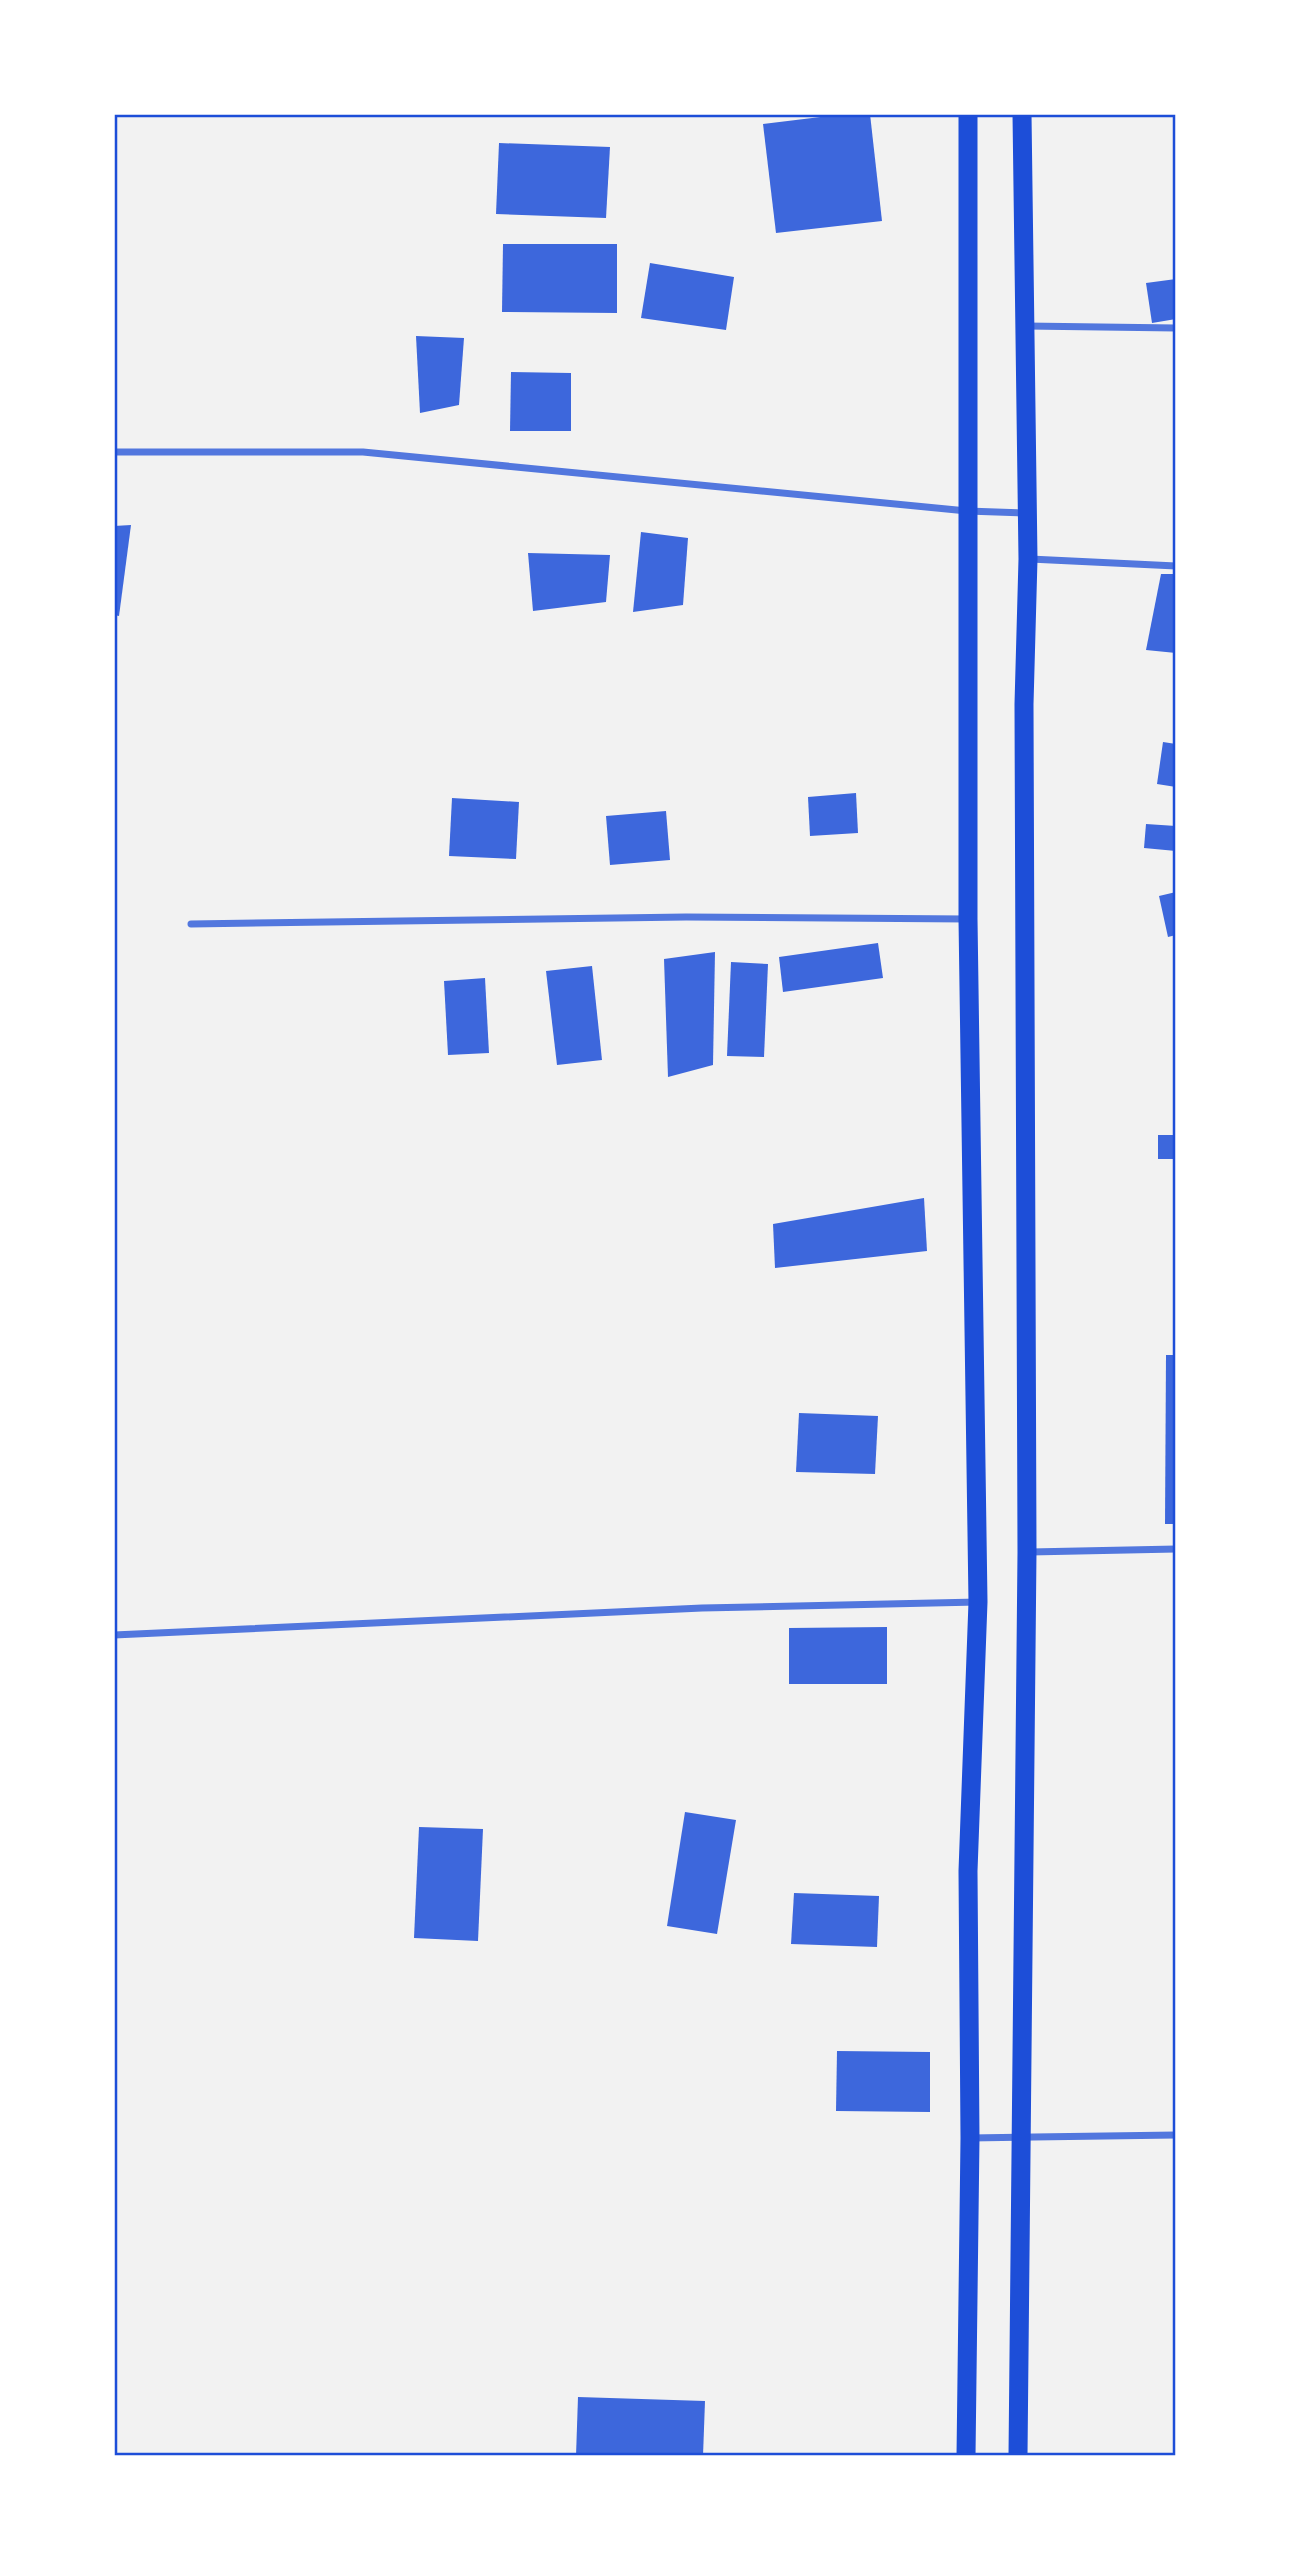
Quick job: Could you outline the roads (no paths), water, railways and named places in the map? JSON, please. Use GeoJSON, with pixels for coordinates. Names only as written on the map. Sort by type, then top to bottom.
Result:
{"type":"FeatureCollection","features":[{"type":"Feature","properties":{"kind":"highway"},"geometry":{"type":"LineString","coordinates":[[966,2456],[970,2138],[968,1871],[978,1602],[968,919],[968,114]]}},
{"type":"Feature","properties":{"kind":"highway"},"geometry":{"type":"LineString","coordinates":[[1018,2456],[1027,1552],[1024,704],[1028,559],[1022,114]]}},
{"type":"Feature","properties":{"kind":"street"},"geometry":{"type":"LineString","coordinates":[[1023,326],[1176,328]]}},
{"type":"Feature","properties":{"kind":"street"},"geometry":{"type":"LineString","coordinates":[[114,452],[363,452],[967,511],[1027,513]]}},
{"type":"Feature","properties":{"kind":"street"},"geometry":{"type":"LineString","coordinates":[[1028,559],[1176,566]]}},
{"type":"Feature","properties":{"kind":"street"},"geometry":{"type":"LineString","coordinates":[[191,924],[686,917],[968,919]]}},
{"type":"Feature","properties":{"kind":"street"},"geometry":{"type":"LineString","coordinates":[[1027,1552],[1176,1549]]}},
{"type":"Feature","properties":{"kind":"street"},"geometry":{"type":"LineString","coordinates":[[114,1635],[702,1608],[978,1602]]}},
{"type":"Feature","properties":{"kind":"street"},"geometry":{"type":"LineString","coordinates":[[970,2138],[1176,2135]]}}]}
